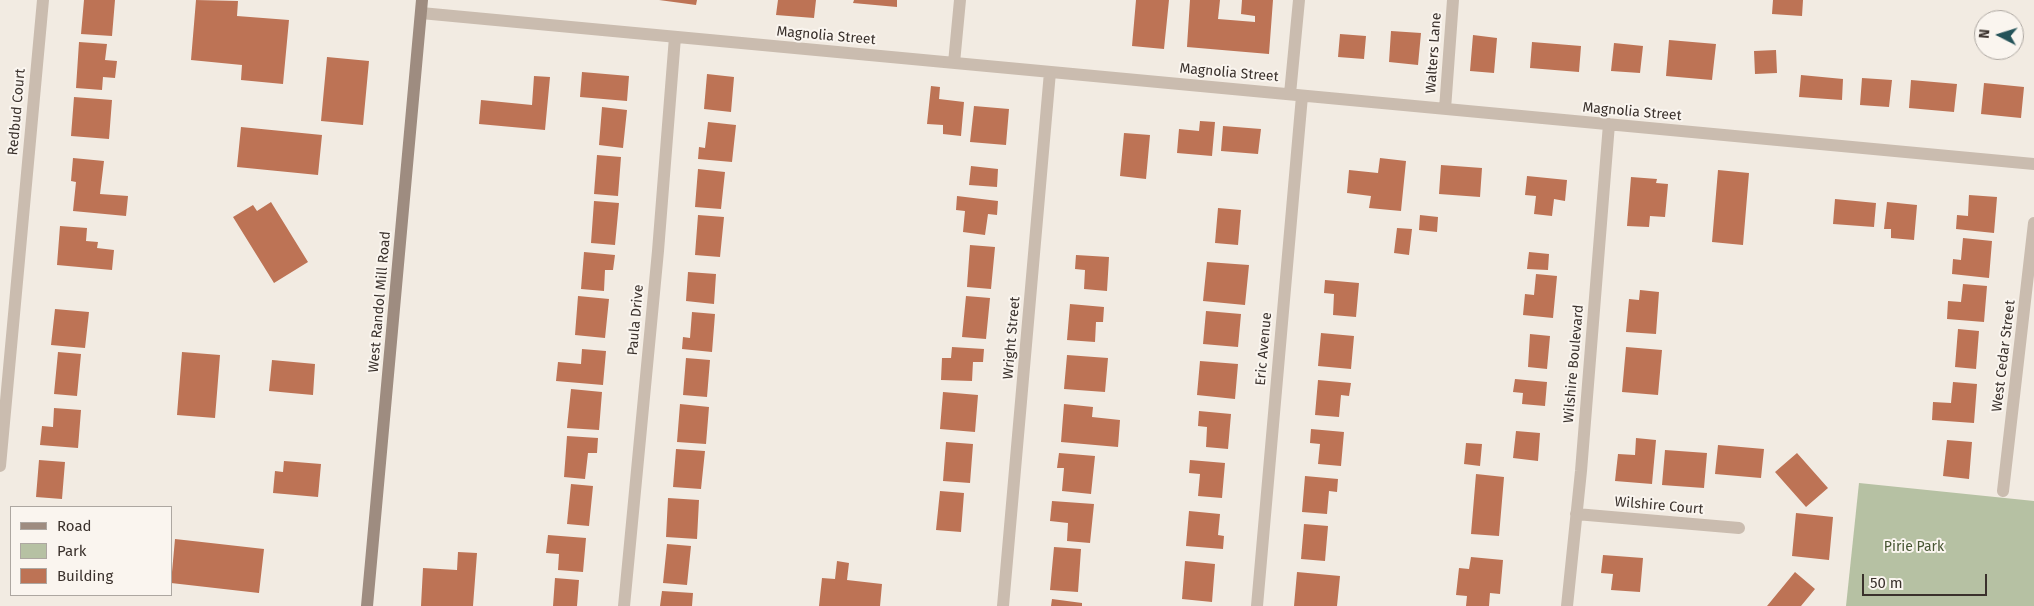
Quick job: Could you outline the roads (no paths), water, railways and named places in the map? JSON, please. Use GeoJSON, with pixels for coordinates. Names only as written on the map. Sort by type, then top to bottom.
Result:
{"type":"FeatureCollection","features":[{"type":"Feature","properties":{"kind":"main road","name":"West Randol Mill Road"},"geometry":{"type":"LineString","coordinates":[[367,606],[422,6]]}},
{"type":"Feature","properties":{"kind":"street","name":"Redbud Court"},"geometry":{"type":"LineString","coordinates":[[0,466],[43,0]]}},
{"type":"Feature","properties":{"kind":"street"},"geometry":{"type":"LineString","coordinates":[[954,63],[960,0]]}},
{"type":"Feature","properties":{"kind":"street","name":"Eric Avenue"},"geometry":{"type":"LineString","coordinates":[[1257,606],[1296,95],[1299,0]]}},
{"type":"Feature","properties":{"kind":"street","name":"Walters Lane"},"geometry":{"type":"LineString","coordinates":[[1445,109],[1453,0]]}},
{"type":"Feature","properties":{"kind":"street","name":"Magnolia Street"},"geometry":{"type":"LineString","coordinates":[[422,6],[675,36],[2034,164]]}},
{"type":"Feature","properties":{"kind":"street","name":"Paula Drive"},"geometry":{"type":"LineString","coordinates":[[624,606],[658,251],[675,36]]}},
{"type":"Feature","properties":{"kind":"street","name":"Wright Street"},"geometry":{"type":"LineString","coordinates":[[1003,606],[1050,72]]}},
{"type":"Feature","properties":{"kind":"street","name":"Wilshire Boulevard"},"geometry":{"type":"LineString","coordinates":[[1567,606],[1609,124]]}},
{"type":"Feature","properties":{"kind":"street","name":"West Cedar Street"},"geometry":{"type":"LineString","coordinates":[[2003,491],[2034,223]]}},
{"type":"Feature","properties":{"kind":"street","name":"Wilshire Court"},"geometry":{"type":"LineString","coordinates":[[1576,514],[1739,528]]}},
{"type":"Feature","properties":{"kind":"park label","name":"Pirie Park"},"geometry":{"type":"Point","coordinates":[1914,547]}}]}
